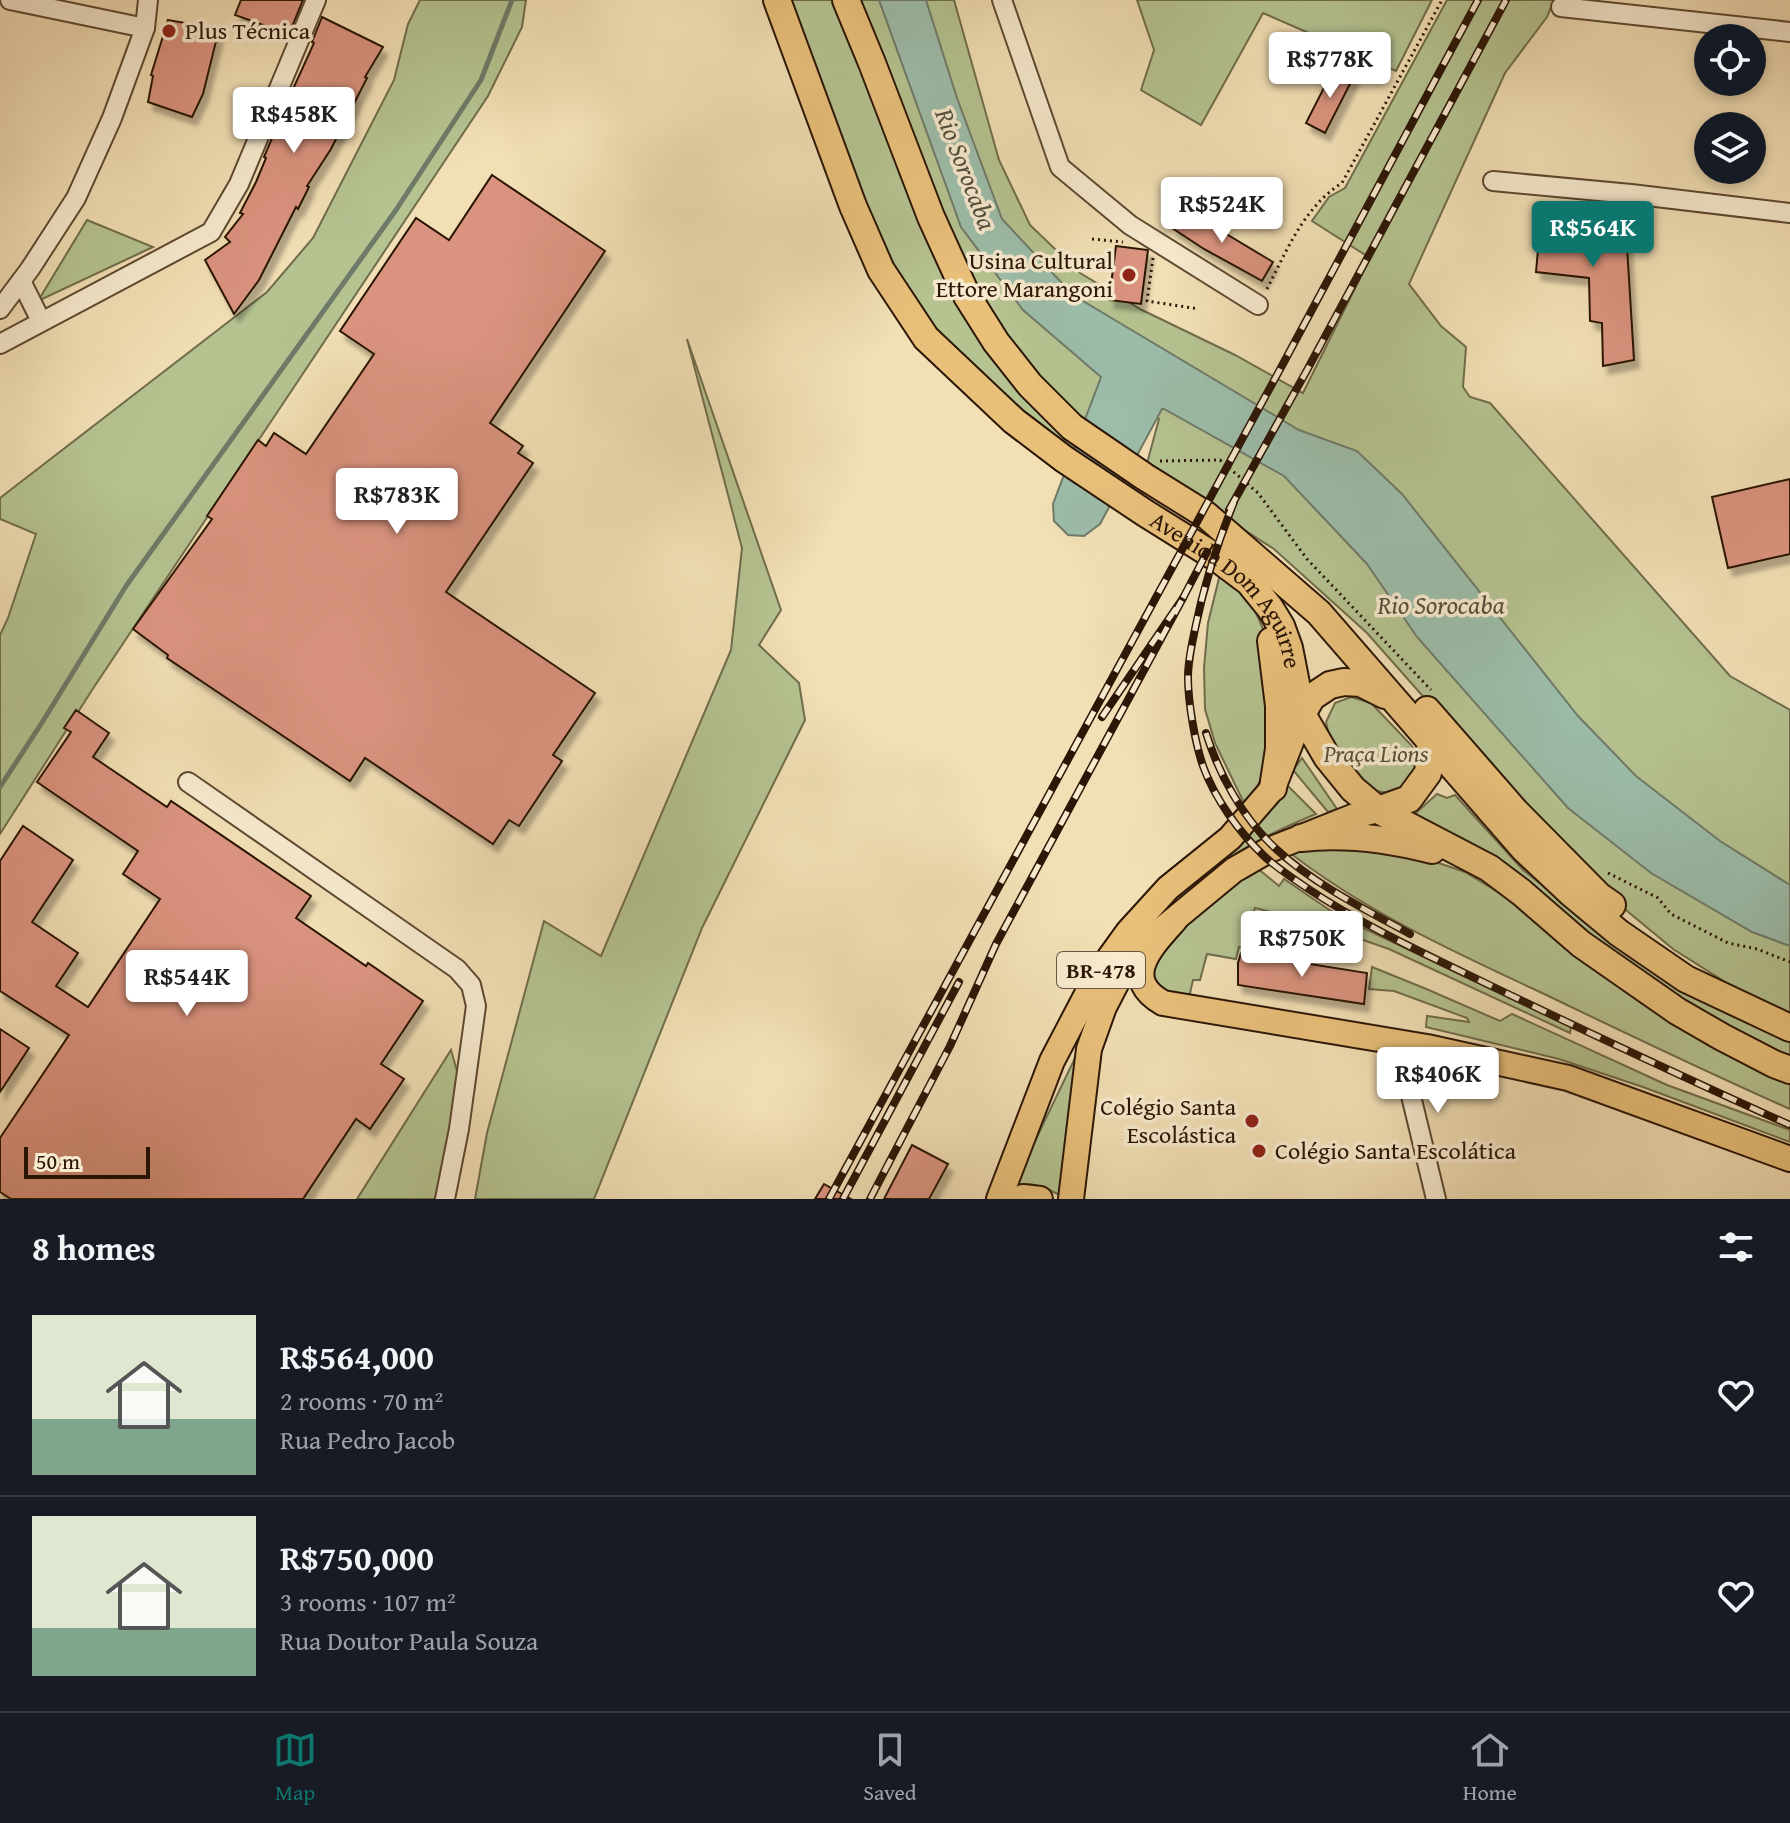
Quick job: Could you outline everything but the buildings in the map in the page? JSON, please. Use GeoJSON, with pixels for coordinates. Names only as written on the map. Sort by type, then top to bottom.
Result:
{"type":"FeatureCollection","features":[{"type":"Feature","properties":{"kind":"highway","name":"Avenida Dom Aguirre"},"geometry":{"type":"LineString","coordinates":[[777,0],[853,206],[881,270],[926,338],[1014,421],[1064,459],[1249,582],[1281,626],[1289,648],[1302,714],[1327,757],[1353,789],[1378,810],[1489,868],[1581,944],[1677,1011],[1790,1070]]}},
{"type":"Feature","properties":{"kind":"highway","name":"Avenida Dom Aguirre"},"geometry":{"type":"LineString","coordinates":[[846,0],[931,217],[967,296],[996,342],[1030,385],[1072,427],[1151,469],[1319,613],[1524,849],[1572,894],[1619,933],[1686,979],[1790,1028]]}},
{"type":"Feature","properties":{"kind":"highway"},"geometry":{"type":"LineString","coordinates":[[1206,515],[1268,552],[1358,633],[1516,812],[1599,896],[1679,959],[1759,1014]]}},
{"type":"Feature","properties":{"kind":"highway"},"geometry":{"type":"LineString","coordinates":[[1249,582],[1263,612],[1273,648],[1279,706],[1279,749],[1273,788]]}},
{"type":"Feature","properties":{"kind":"highway","name":"BR-478"},"geometry":{"type":"LineString","coordinates":[[1302,714],[1312,697],[1330,685],[1344,682],[1361,683],[1392,698]]}},
{"type":"Feature","properties":{"kind":"highway"},"geometry":{"type":"LineString","coordinates":[[1378,810],[1409,799],[1428,773],[1431,742]]}},
{"type":"Feature","properties":{"kind":"highway","name":"BR-478"},"geometry":{"type":"LineString","coordinates":[[1301,838],[1328,835],[1395,841],[1489,868]]}},
{"type":"Feature","properties":{"kind":"main road","name":"BR-478"},"geometry":{"type":"LineString","coordinates":[[999,1199],[1052,1061],[1097,975],[1128,932],[1168,888],[1230,838],[1273,788],[1302,714]]}},
{"type":"Feature","properties":{"kind":"main road"},"geometry":{"type":"LineString","coordinates":[[1301,838],[1378,810]]}},
{"type":"Feature","properties":{"kind":"main road","name":"BR-478"},"geometry":{"type":"LineString","coordinates":[[1071,1199],[1089,1049],[1104,1007],[1119,978],[1148,941],[1234,870],[1269,850],[1301,838]]}},
{"type":"Feature","properties":{"kind":"main road"},"geometry":{"type":"LineString","coordinates":[[1175,920],[1145,956],[1141,968],[1141,984],[1150,996],[1163,1003],[1398,1042],[1568,1078],[1790,1159]]}},
{"type":"Feature","properties":{"kind":"main road"},"geometry":{"type":"LineString","coordinates":[[1018,1199],[1040,1199]]}},
{"type":"Feature","properties":{"kind":"street"},"geometry":{"type":"LineString","coordinates":[[10,0],[145,28]]}},
{"type":"Feature","properties":{"kind":"street"},"geometry":{"type":"LineString","coordinates":[[0,309],[76,198],[112,118],[145,28],[148,0]]}},
{"type":"Feature","properties":{"kind":"street"},"geometry":{"type":"LineString","coordinates":[[0,344],[211,232],[239,184],[316,0]]}},
{"type":"Feature","properties":{"kind":"street"},"geometry":{"type":"LineString","coordinates":[[1002,0],[1060,167],[1130,225],[1258,305]]}},
{"type":"Feature","properties":{"kind":"street"},"geometry":{"type":"LineString","coordinates":[[1561,7],[1790,32]]}},
{"type":"Feature","properties":{"kind":"street"},"geometry":{"type":"LineString","coordinates":[[1493,181],[1790,213]]}},
{"type":"Feature","properties":{"kind":"street"},"geometry":{"type":"LineString","coordinates":[[21,281],[41,321]]}},
{"type":"Feature","properties":{"kind":"street"},"geometry":{"type":"LineString","coordinates":[[188,782],[457,969],[471,985],[476,1006],[459,1129],[445,1199]]}},
{"type":"Feature","properties":{"kind":"street"},"geometry":{"type":"LineString","coordinates":[[1398,1042],[1436,1199]]}},
{"type":"Feature","properties":{"kind":"path"},"geometry":{"type":"LineString","coordinates":[[1258,305],[1295,233],[1326,193],[1342,183],[1442,0]]}},
{"type":"Feature","properties":{"kind":"path"},"geometry":{"type":"LineString","coordinates":[[1092,239],[1123,242]]}},
{"type":"Feature","properties":{"kind":"path"},"geometry":{"type":"LineString","coordinates":[[1154,246],[1147,301],[1199,309]]}},
{"type":"Feature","properties":{"kind":"path"},"geometry":{"type":"LineString","coordinates":[[1151,469],[1220,460],[1258,493],[1307,559],[1434,694]]}},
{"type":"Feature","properties":{"kind":"path"},"geometry":{"type":"LineString","coordinates":[[1599,869],[1658,898],[1671,914],[1728,943],[1757,949],[1790,962]]}},
{"type":"Feature","properties":{"kind":"green space"},"geometry":{"type":"Polygon","coordinates":[[[420,0],[526,0],[522,27],[488,96],[94,687],[0,834],[0,635],[36,534],[0,519],[0,498],[267,292],[313,238],[394,80],[408,24],[420,0]]]}},
{"type":"Feature","properties":{"kind":"green space"},"geometry":{"type":"Polygon","coordinates":[[[786,0],[837,0],[922,227],[1077,441],[1072,454],[1029,423],[941,336],[915,301],[858,195],[786,0]]]}},
{"type":"Feature","properties":{"kind":"green space"},"geometry":{"type":"Polygon","coordinates":[[[855,0],[954,0],[999,160],[1030,225],[1080,273],[1142,310],[1235,355],[1303,393],[1370,258],[1312,221],[1329,197],[1345,188],[1447,0],[1554,0],[1547,17],[1505,73],[1409,284],[1441,326],[1466,347],[1463,387],[1470,397],[1490,403],[1730,676],[1790,710],[1790,1016],[1746,995],[1673,949],[1592,882],[1542,831],[1367,633],[1274,549],[1146,467],[1159,419],[1100,384],[1083,425],[1054,396],[978,298],[855,0]]]}},
{"type":"Feature","properties":{"kind":"green space"},"geometry":{"type":"Polygon","coordinates":[[[1137,0],[1432,0],[1396,71],[1263,13],[1201,125],[1141,90],[1154,50],[1137,0]]]}},
{"type":"Feature","properties":{"kind":"green space"},"geometry":{"type":"Polygon","coordinates":[[[87,220],[153,247],[38,301],[87,220]]]}},
{"type":"Feature","properties":{"kind":"green space"},"geometry":{"type":"Polygon","coordinates":[[[687,339],[781,610],[759,645],[799,683],[805,720],[702,928],[594,1199],[475,1199],[487,1133],[544,921],[601,956],[731,650],[742,548],[687,339]]]}},
{"type":"Feature","properties":{"kind":"green space"},"geometry":{"type":"Polygon","coordinates":[[[1220,574],[1253,606],[1264,631],[1270,661],[1267,766],[1244,803],[1215,743],[1205,709],[1204,668],[1208,623],[1220,574]]]}},
{"type":"Feature","properties":{"kind":"green space","name":"Praça Lions"},"geometry":{"type":"Polygon","coordinates":[[[1351,697],[1371,703],[1412,746],[1419,764],[1414,783],[1396,794],[1376,791],[1359,781],[1331,744],[1326,722],[1335,703],[1351,697]]]}},
{"type":"Feature","properties":{"kind":"green space"},"geometry":{"type":"Polygon","coordinates":[[[1302,758],[1337,809],[1328,812],[1293,770],[1302,758]]]}},
{"type":"Feature","properties":{"kind":"green space"},"geometry":{"type":"Polygon","coordinates":[[[1286,784],[1316,814],[1258,841],[1203,875],[1201,872],[1277,804],[1286,784]]]}},
{"type":"Feature","properties":{"kind":"green space"},"geometry":{"type":"Polygon","coordinates":[[[1437,794],[1447,798],[1455,795],[1523,870],[1604,934],[1790,1037],[1790,1060],[1690,1009],[1614,954],[1491,856],[1459,837],[1421,822],[1415,816],[1417,812],[1437,794]]]}},
{"type":"Feature","properties":{"kind":"green space"},"geometry":{"type":"Polygon","coordinates":[[[1381,846],[1465,872],[1501,894],[1542,927],[1790,1079],[1790,1109],[1441,945],[1345,891],[1285,849],[1381,846]]]}},
{"type":"Feature","properties":{"kind":"green space"},"geometry":{"type":"Polygon","coordinates":[[[1256,867],[1279,886],[1284,879],[1331,911],[1571,1027],[1570,1033],[1389,949],[1314,923],[1255,908],[1243,948],[1239,947],[1236,959],[1207,954],[1200,980],[1193,980],[1188,1002],[1166,996],[1155,984],[1152,968],[1165,941],[1256,867]]]}},
{"type":"Feature","properties":{"kind":"green space"},"geometry":{"type":"Polygon","coordinates":[[[1372,967],[1500,1021],[1512,1014],[1667,1085],[1790,1130],[1790,1142],[1559,1059],[1426,1027],[1427,1016],[1469,1022],[1467,1018],[1394,991],[1369,989],[1372,967]]]}},
{"type":"Feature","properties":{"kind":"green space"},"geometry":{"type":"Polygon","coordinates":[[[1101,1004],[1064,1197],[1030,1184],[1010,1193],[1101,1004]]]}},
{"type":"Feature","properties":{"kind":"green space"},"geometry":{"type":"Polygon","coordinates":[[[451,1050],[457,1071],[457,1101],[435,1199],[357,1199],[451,1050]]]}},
{"type":"Feature","properties":{"kind":"water","name":"Rio Sorocaba"},"geometry":{"type":"Polygon","coordinates":[[[879,0],[926,0],[957,98],[1002,219],[1073,295],[1299,430],[1357,451],[1402,494],[1578,716],[1636,776],[1720,841],[1790,885],[1790,946],[1752,932],[1651,873],[1568,808],[1417,637],[1367,564],[1284,476],[1162,409],[1100,524],[1084,536],[1068,535],[1054,521],[1053,504],[1101,377],[1023,310],[961,227],[879,0]]]}},
{"type":"Feature","properties":{"kind":"waterway"},"geometry":{"type":"LineString","coordinates":[[0,787],[126,586],[396,210],[481,80],[512,0]]}},
{"type":"Feature","properties":{"kind":"railway"},"geometry":{"type":"LineString","coordinates":[[829,1199],[1478,0]]}},
{"type":"Feature","properties":{"kind":"railway"},"geometry":{"type":"LineString","coordinates":[[1229,510],[1506,0]]}},
{"type":"Feature","properties":{"kind":"railway"},"geometry":{"type":"LineString","coordinates":[[1234,502],[1202,596],[1190,653],[1188,687],[1203,766],[1221,803],[1246,836],[1285,873],[1371,926],[1560,1019],[1790,1125]]}},
{"type":"Feature","properties":{"kind":"railway"},"geometry":{"type":"LineString","coordinates":[[1183,598],[1207,552]]}},
{"type":"Feature","properties":{"kind":"railway"},"geometry":{"type":"LineString","coordinates":[[870,1199],[950,1046],[996,944],[1183,598],[1102,717]]}},
{"type":"Feature","properties":{"kind":"railway"},"geometry":{"type":"LineString","coordinates":[[1206,733],[1233,795],[1275,848],[1322,884],[1410,934]]}},
{"type":"Feature","properties":{"kind":"railway"},"geometry":{"type":"LineString","coordinates":[[843,1199],[959,982]]}},
{"type":"Feature","properties":{"kind":"place","name":"Plus Técnica"},"geometry":{"type":"Point","coordinates":[169,31]}},
{"type":"Feature","properties":{"kind":"place","name":"Usina Cultural Ettore Marangoni"},"geometry":{"type":"Point","coordinates":[1129,275]}},
{"type":"Feature","properties":{"kind":"place","name":"Colégio Santa Escolástica"},"geometry":{"type":"Point","coordinates":[1252,1121]}},
{"type":"Feature","properties":{"kind":"place","name":"Colégio Santa Escolática"},"geometry":{"type":"Point","coordinates":[1259,1151]}}]}
